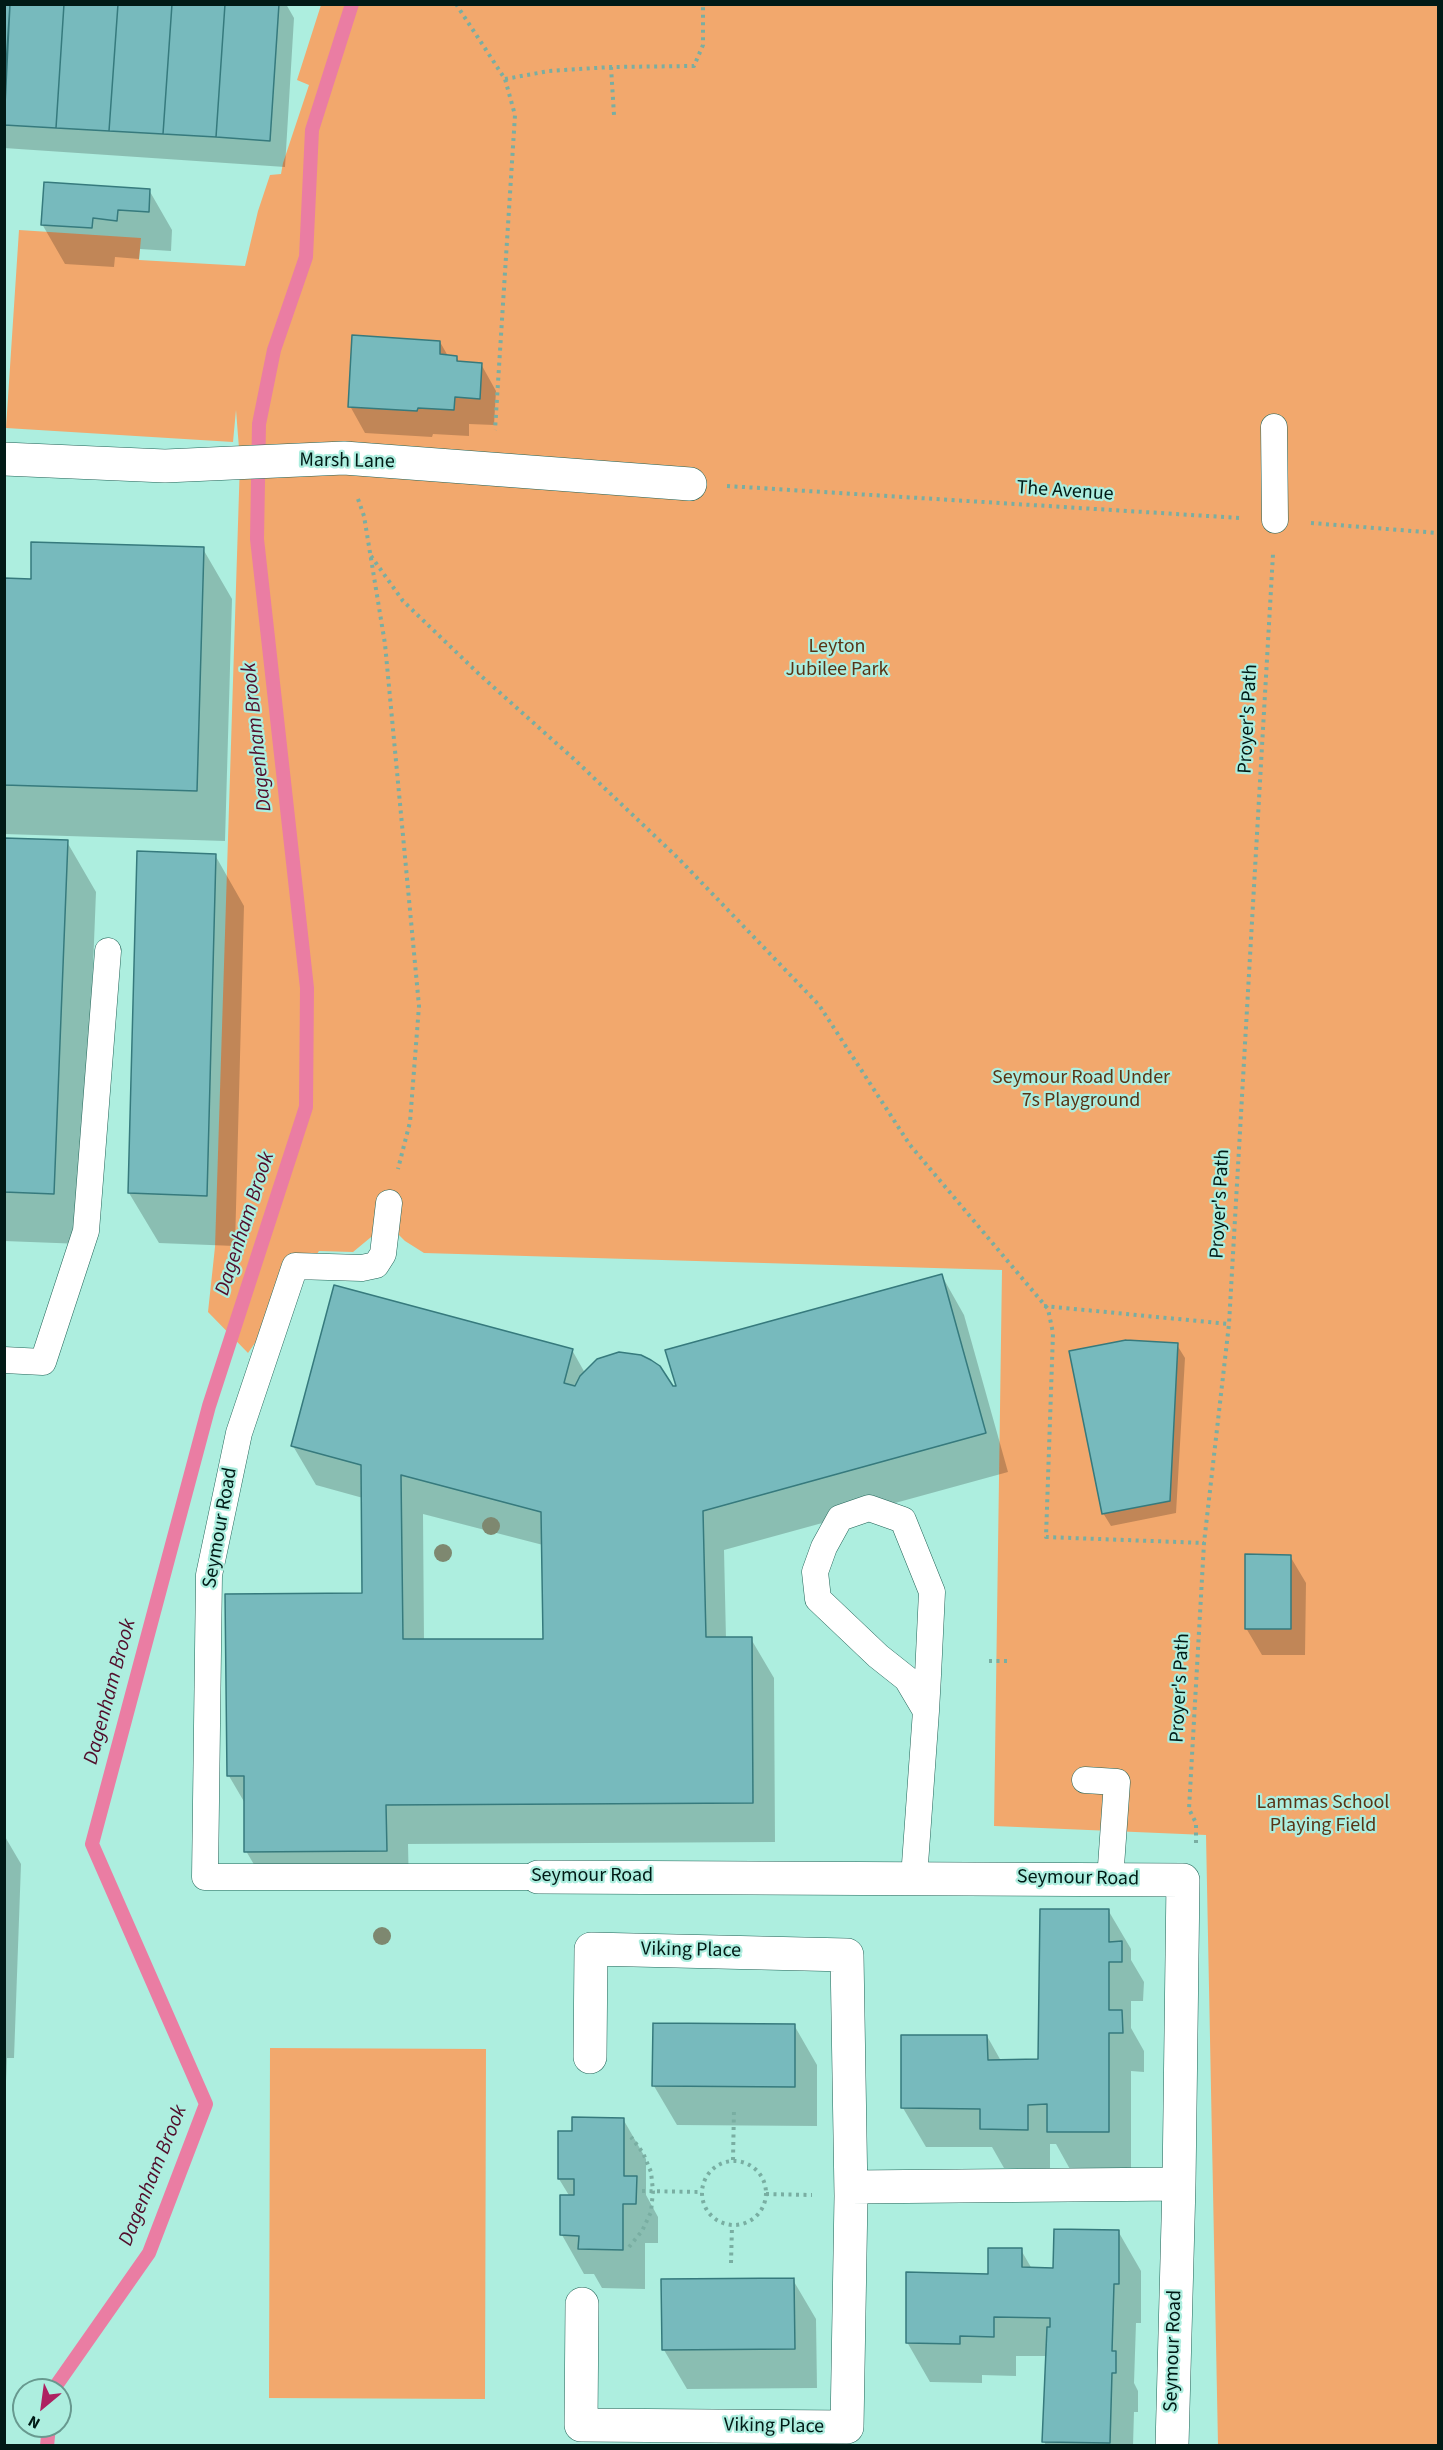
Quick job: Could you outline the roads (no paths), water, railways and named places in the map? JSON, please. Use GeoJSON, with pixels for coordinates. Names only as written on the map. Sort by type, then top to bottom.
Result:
{"type":"FeatureCollection","features":[{"type":"Feature","properties":{"kind":"street","name":"Marsh Lane"},"geometry":{"type":"LineString","coordinates":[[4,459],[165,466],[344,458],[690,484]]}},
{"type":"Feature","properties":{"kind":"street","name":"Seymour Road"},"geometry":{"type":"LineString","coordinates":[[538,1877],[1183,1880],[1179,2184],[1172,2445]]}},
{"type":"Feature","properties":{"kind":"street","name":"Viking Place"},"geometry":{"type":"LineString","coordinates":[[582,2304],[581,2424],[847,2427],[851,2187],[847,1955],[591,1949],[590,2056]]}},
{"type":"Feature","properties":{"kind":"street"},"geometry":{"type":"LineString","coordinates":[[851,2187],[1179,2184]]}},
{"type":"Feature","properties":{"kind":"lane"},"geometry":{"type":"LineString","coordinates":[[1274,427],[1275,520]]}},
{"type":"Feature","properties":{"kind":"lane"},"geometry":{"type":"LineString","coordinates":[[4,1360],[43,1362],[86,1230],[108,951]]}},
{"type":"Feature","properties":{"kind":"lane","name":"Seymour Road"},"geometry":{"type":"LineString","coordinates":[[390,1203],[383,1254],[376,1265],[362,1268],[295,1266],[239,1433],[209,1575],[205,1877],[538,1877]]}},
{"type":"Feature","properties":{"kind":"lane"},"geometry":{"type":"LineString","coordinates":[[914,1878],[926,1711],[932,1592],[903,1520],[869,1508],[840,1518],[824,1547],[815,1572],[818,1599],[878,1656],[907,1679],[926,1711]]}},
{"type":"Feature","properties":{"kind":"lane"},"geometry":{"type":"LineString","coordinates":[[1085,1780],[1117,1782],[1110,1880]]}},
{"type":"Feature","properties":{"kind":"waterway","name":"Dagenham Brook"},"geometry":{"type":"LineString","coordinates":[[61,2378],[149,2253],[206,2104],[92,1844],[209,1406],[306,1107],[307,988],[257,539],[259,424],[274,350],[306,257],[312,130],[352,4]]}},
{"type":"Feature","properties":{"kind":"waterway","name":"Dagenham Brook"},"geometry":{"type":"LineString","coordinates":[[47,2446],[48,2438]]}},
{"type":"Feature","properties":{"kind":"park label","name":"Leyton Jubilee Park"},"geometry":{"type":"Point","coordinates":[837,660]}},
{"type":"Feature","properties":{"kind":"park label","name":"Seymour Road Under 7s Playground"},"geometry":{"type":"Point","coordinates":[1081,1090]}},
{"type":"Feature","properties":{"kind":"park label","name":"Lammas School Playing Field"},"geometry":{"type":"Point","coordinates":[1323,1816]}}]}
